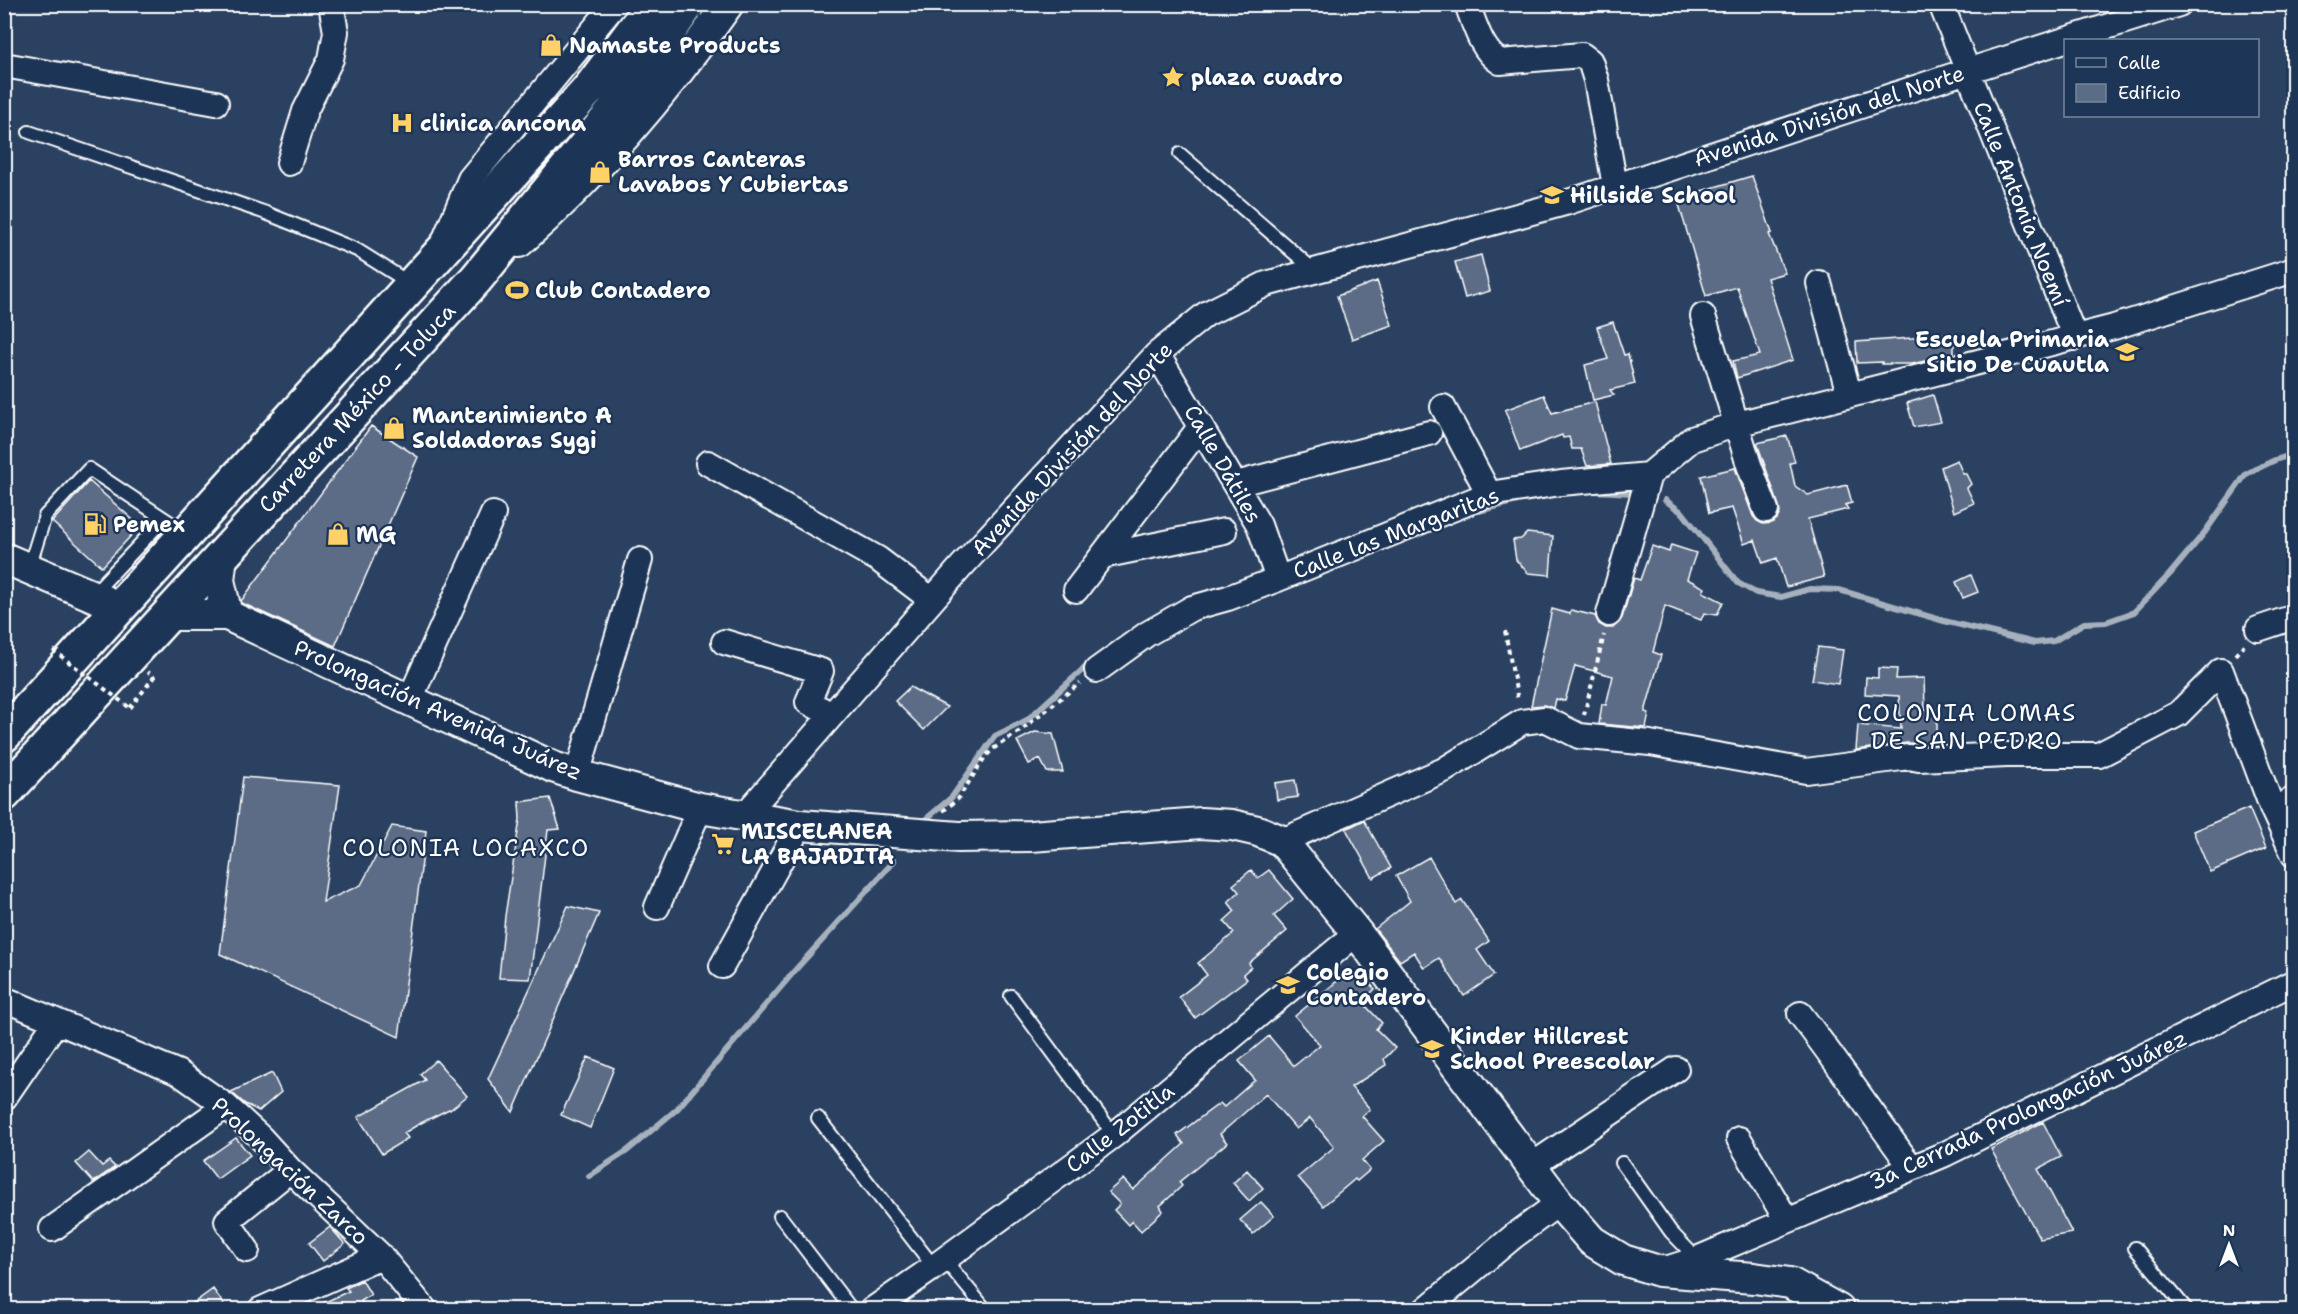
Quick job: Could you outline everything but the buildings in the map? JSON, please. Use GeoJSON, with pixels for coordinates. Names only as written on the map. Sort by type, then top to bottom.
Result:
{"type":"FeatureCollection","features":[{"type":"Feature","properties":{"kind":"main road","name":"Carretera México - Toluca"},"geometry":{"type":"LineString","coordinates":[[4,735],[106,601],[175,526],[413,285],[591,88],[653,4]]}},
{"type":"Feature","properties":{"kind":"main road","name":"Carretera México - Toluca"},"geometry":{"type":"LineString","coordinates":[[4,794],[476,279],[613,112],[688,4]]}},
{"type":"Feature","properties":{"kind":"street"},"geometry":{"type":"LineString","coordinates":[[289,163],[305,111],[331,59],[336,32],[331,4]]}},
{"type":"Feature","properties":{"kind":"street"},"geometry":{"type":"LineString","coordinates":[[438,256],[470,179],[615,4]]}},
{"type":"Feature","properties":{"kind":"street"},"geometry":{"type":"LineString","coordinates":[[476,279],[562,204],[593,171],[660,94],[728,4]]}},
{"type":"Feature","properties":{"kind":"street"},"geometry":{"type":"LineString","coordinates":[[1467,4],[1490,56],[1500,62],[1582,55],[1590,61],[1596,80],[1615,186]]}},
{"type":"Feature","properties":{"kind":"street","name":"Calle Antonia Noemí"},"geometry":{"type":"LineString","coordinates":[[1941,4],[2075,338]]}},
{"type":"Feature","properties":{"kind":"street","name":"Avenida División del Norte"},"geometry":{"type":"LineString","coordinates":[[2068,39],[2179,4]]}},
{"type":"Feature","properties":{"kind":"street","name":"Avenida División del Norte"},"geometry":{"type":"LineString","coordinates":[[744,816],[932,600],[1157,354],[1206,314],[1266,284],[1565,203],[2064,40]]}},
{"type":"Feature","properties":{"kind":"street"},"geometry":{"type":"LineString","coordinates":[[4,65],[216,103]]}},
{"type":"Feature","properties":{"kind":"street"},"geometry":{"type":"LineString","coordinates":[[1609,614],[1649,475],[1692,439],[1737,424],[1850,394],[2075,338],[2293,272]]}},
{"type":"Feature","properties":{"kind":"street"},"geometry":{"type":"LineString","coordinates":[[1819,283],[1850,394]]}},
{"type":"Feature","properties":{"kind":"street"},"geometry":{"type":"LineString","coordinates":[[1703,316],[1766,510]]}},
{"type":"Feature","properties":{"kind":"street","name":"Calle Dátiles"},"geometry":{"type":"LineString","coordinates":[[1157,354],[1259,525],[1278,579]]}},
{"type":"Feature","properties":{"kind":"street"},"geometry":{"type":"LineString","coordinates":[[1443,407],[1488,494]]}},
{"type":"Feature","properties":{"kind":"street"},"geometry":{"type":"LineString","coordinates":[[1076,590],[1201,426]]}},
{"type":"Feature","properties":{"kind":"street"},"geometry":{"type":"LineString","coordinates":[[1236,484],[1429,434]]}},
{"type":"Feature","properties":{"kind":"street"},"geometry":{"type":"LineString","coordinates":[[708,463],[878,559],[932,600]]}},
{"type":"Feature","properties":{"kind":"street","name":"Calle las Margaritas"},"geometry":{"type":"LineString","coordinates":[[1097,670],[1147,634],[1192,608],[1228,598],[1278,579],[1488,494],[1561,483],[1649,475]]}},
{"type":"Feature","properties":{"kind":"street"},"geometry":{"type":"LineString","coordinates":[[410,699],[493,514]]}},
{"type":"Feature","properties":{"kind":"street"},"geometry":{"type":"LineString","coordinates":[[1102,556],[1224,531]]}},
{"type":"Feature","properties":{"kind":"street"},"geometry":{"type":"LineString","coordinates":[[222,556],[219,580],[221,597],[227,615]]}},
{"type":"Feature","properties":{"kind":"street"},"geometry":{"type":"LineString","coordinates":[[580,767],[640,560]]}},
{"type":"Feature","properties":{"kind":"street"},"geometry":{"type":"LineString","coordinates":[[17,563],[106,601]]}},
{"type":"Feature","properties":{"kind":"street","name":"Prolongación Avenida Juárez"},"geometry":{"type":"LineString","coordinates":[[168,615],[227,615],[554,766],[580,767],[700,808],[800,825],[959,837],[1031,836],[1201,823],[1232,825],[1257,831],[1282,841],[1357,933],[1559,1203],[1592,1241],[1623,1260],[1659,1271],[1790,1283],[1839,1310]]}},
{"type":"Feature","properties":{"kind":"street"},"geometry":{"type":"LineString","coordinates":[[2258,629],[2294,616]]}},
{"type":"Feature","properties":{"kind":"street"},"geometry":{"type":"LineString","coordinates":[[724,642],[820,671],[807,702],[832,715]]}},
{"type":"Feature","properties":{"kind":"street"},"geometry":{"type":"LineString","coordinates":[[1282,841],[1444,770],[1522,722],[1545,719],[1579,736],[1650,743],[1806,771],[1909,757],[1919,759],[2007,755],[2099,755],[2178,714],[2221,671],[2283,804],[2294,855]]}},
{"type":"Feature","properties":{"kind":"street"},"geometry":{"type":"LineString","coordinates":[[657,907],[700,808]]}},
{"type":"Feature","properties":{"kind":"street"},"geometry":{"type":"LineString","coordinates":[[722,966],[800,825]]}},
{"type":"Feature","properties":{"kind":"street","name":"Calle Zotitla"},"geometry":{"type":"LineString","coordinates":[[873,1310],[1114,1135],[1357,933]]}},
{"type":"Feature","properties":{"kind":"street","name":"3a Cerrada Prolongación Juárez"},"geometry":{"type":"LineString","coordinates":[[1659,1271],[1697,1259],[1786,1219],[1945,1154],[2294,981]]}},
{"type":"Feature","properties":{"kind":"street","name":"Prolongación Zarco"},"geometry":{"type":"LineString","coordinates":[[4,999],[178,1073],[226,1106],[381,1256],[425,1310]]}},
{"type":"Feature","properties":{"kind":"street"},"geometry":{"type":"LineString","coordinates":[[1800,1014],[1836,1060],[1878,1123],[1912,1168]]}},
{"type":"Feature","properties":{"kind":"street"},"geometry":{"type":"LineString","coordinates":[[4,1098],[56,1022]]}},
{"type":"Feature","properties":{"kind":"street"},"geometry":{"type":"LineString","coordinates":[[1531,1166],[1676,1069]]}},
{"type":"Feature","properties":{"kind":"street"},"geometry":{"type":"LineString","coordinates":[[52,1229],[226,1106]]}},
{"type":"Feature","properties":{"kind":"street"},"geometry":{"type":"LineString","coordinates":[[1739,1139],[1786,1219]]}},
{"type":"Feature","properties":{"kind":"street"},"geometry":{"type":"LineString","coordinates":[[247,1250],[227,1221],[290,1170]]}},
{"type":"Feature","properties":{"kind":"street"},"geometry":{"type":"LineString","coordinates":[[1425,1310],[1514,1236],[1559,1203]]}},
{"type":"Feature","properties":{"kind":"street"},"geometry":{"type":"LineString","coordinates":[[260,1310],[381,1256]]}},
{"type":"Feature","properties":{"kind":"lane"},"geometry":{"type":"LineString","coordinates":[[29,132],[266,213],[357,250],[413,285]]}},
{"type":"Feature","properties":{"kind":"lane"},"geometry":{"type":"LineString","coordinates":[[1180,154],[1315,270]]}},
{"type":"Feature","properties":{"kind":"lane"},"geometry":{"type":"LineString","coordinates":[[17,563],[45,516],[88,469],[175,526]]}},
{"type":"Feature","properties":{"kind":"lane"},"geometry":{"type":"LineString","coordinates":[[1011,996],[1114,1135]]}},
{"type":"Feature","properties":{"kind":"lane"},"geometry":{"type":"LineString","coordinates":[[818,1118],[939,1263],[986,1310]]}},
{"type":"Feature","properties":{"kind":"lane"},"geometry":{"type":"LineString","coordinates":[[1622,1163],[1671,1232],[1697,1259]]}},
{"type":"Feature","properties":{"kind":"lane"},"geometry":{"type":"LineString","coordinates":[[780,1216],[852,1310]]}},
{"type":"Feature","properties":{"kind":"lane"},"geometry":{"type":"LineString","coordinates":[[2135,1248],[2187,1310]]}},
{"type":"Feature","properties":{"kind":"path"},"geometry":{"type":"LineString","coordinates":[[1579,736],[1609,614]]}},
{"type":"Feature","properties":{"kind":"path"},"geometry":{"type":"LineString","coordinates":[[2221,671],[2258,629]]}},
{"type":"Feature","properties":{"kind":"path"},"geometry":{"type":"LineString","coordinates":[[1505,631],[1522,722]]}},
{"type":"Feature","properties":{"kind":"path"},"geometry":{"type":"LineString","coordinates":[[53,650],[130,708],[154,677]]}},
{"type":"Feature","properties":{"kind":"path"},"geometry":{"type":"LineString","coordinates":[[958,799],[985,757],[993,749],[1020,731],[1097,670]]}},
{"type":"Feature","properties":{"kind":"waterway"},"geometry":{"type":"LineString","coordinates":[[1665,500],[1683,513],[1738,583],[1756,593],[1781,597],[1810,589],[1839,590],[1944,621],[2035,643],[2054,641],[2084,623],[2106,622],[2134,612],[2205,532],[2246,474],[2294,454]]}},
{"type":"Feature","properties":{"kind":"waterway"},"geometry":{"type":"LineString","coordinates":[[1595,491],[1633,493]]}},
{"type":"Feature","properties":{"kind":"waterway"},"geometry":{"type":"LineString","coordinates":[[1479,511],[1517,501]]}},
{"type":"Feature","properties":{"kind":"waterway"},"geometry":{"type":"LineString","coordinates":[[926,819],[952,797],[995,736],[1027,720],[1091,662]]}},
{"type":"Feature","properties":{"kind":"waterway"},"geometry":{"type":"LineString","coordinates":[[589,1176],[627,1151],[677,1109],[797,968],[894,861]]}},
{"type":"Feature","properties":{"kind":"place","name":"Namaste Products"},"geometry":{"type":"Point","coordinates":[551,45]}},
{"type":"Feature","properties":{"kind":"place","name":"plaza cuadro"},"geometry":{"type":"Point","coordinates":[1173,77]}},
{"type":"Feature","properties":{"kind":"place","name":"clinica ancona"},"geometry":{"type":"Point","coordinates":[402,123]}},
{"type":"Feature","properties":{"kind":"place","name":"Barros Canteras Lavabos Y Cubiertas"},"geometry":{"type":"Point","coordinates":[600,172]}},
{"type":"Feature","properties":{"kind":"place","name":"Hillside School"},"geometry":{"type":"Point","coordinates":[1552,195]}},
{"type":"Feature","properties":{"kind":"place","name":"Club Contadero"},"geometry":{"type":"Point","coordinates":[517,290]}},
{"type":"Feature","properties":{"kind":"place","name":"Escuela Primaria Sitio De Cuautla"},"geometry":{"type":"Point","coordinates":[2127,352]}},
{"type":"Feature","properties":{"kind":"place","name":"Mantenimiento A Soldadoras Sygi"},"geometry":{"type":"Point","coordinates":[394,428]}},
{"type":"Feature","properties":{"kind":"place","name":"Pemex"},"geometry":{"type":"Point","coordinates":[95,524]}},
{"type":"Feature","properties":{"kind":"place","name":"MG"},"geometry":{"type":"Point","coordinates":[338,534]}},
{"type":"Feature","properties":{"kind":"place","name":"MISCELANEA LA BAJADITA"},"geometry":{"type":"Point","coordinates":[723,844]}},
{"type":"Feature","properties":{"kind":"place","name":"Colegio Contadero"},"geometry":{"type":"Point","coordinates":[1288,985]}},
{"type":"Feature","properties":{"kind":"place","name":"Kinder Hillcrest School Preescolar"},"geometry":{"type":"Point","coordinates":[1432,1049]}},
{"type":"Feature","properties":{"kind":"district","name":"COLONIA LOMAS DE SAN PEDRO"},"geometry":{"type":"Point","coordinates":[1967,727]}},
{"type":"Feature","properties":{"kind":"district","name":"COLONIA LOCAXCO"},"geometry":{"type":"Point","coordinates":[466,848]}}]}
